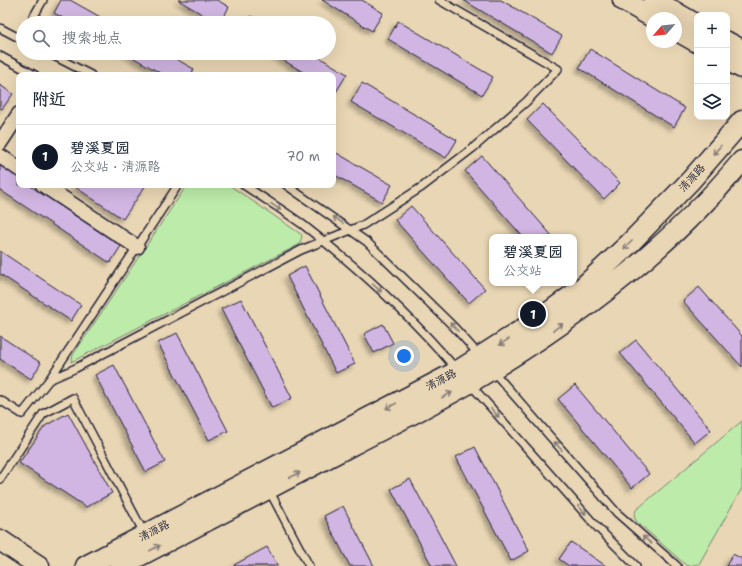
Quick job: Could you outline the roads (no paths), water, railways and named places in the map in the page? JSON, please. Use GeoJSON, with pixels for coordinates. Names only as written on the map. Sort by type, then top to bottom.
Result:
{"type":"FeatureCollection","features":[{"type":"Feature","properties":{"kind":"street"},"geometry":{"type":"LineString","coordinates":[[623,0],[646,13]]}},
{"type":"Feature","properties":{"kind":"street"},"geometry":{"type":"LineString","coordinates":[[654,0],[694,23]]}},
{"type":"Feature","properties":{"kind":"street"},"geometry":{"type":"LineString","coordinates":[[682,33],[694,40]]}},
{"type":"Feature","properties":{"kind":"street"},"geometry":{"type":"LineString","coordinates":[[730,44],[742,50]]}},
{"type":"Feature","properties":{"kind":"street"},"geometry":{"type":"LineString","coordinates":[[730,62],[742,68]]}},
{"type":"Feature","properties":{"kind":"street"},"geometry":{"type":"LineString","coordinates":[[0,143],[16,119]]}},
{"type":"Feature","properties":{"kind":"street","name":"清源路"},"geometry":{"type":"LineString","coordinates":[[486,363],[545,315],[582,288],[670,202],[742,121]]}},
{"type":"Feature","properties":{"kind":"street"},"geometry":{"type":"LineString","coordinates":[[0,156],[16,167]]}},
{"type":"Feature","properties":{"kind":"street","name":"清源路"},"geometry":{"type":"LineString","coordinates":[[120,566],[268,489],[486,363],[555,328],[638,264],[691,216],[742,161]]}},
{"type":"Feature","properties":{"kind":"street"},"geometry":{"type":"LineString","coordinates":[[48,188],[137,247]]}},
{"type":"Feature","properties":{"kind":"street","name":"清源路"},"geometry":{"type":"LineString","coordinates":[[86,566],[145,535],[463,377]]}},
{"type":"Feature","properties":{"kind":"street"},"geometry":{"type":"LineString","coordinates":[[0,540],[39,566]]}},
{"type":"Feature","properties":{"kind":"street"},"geometry":{"type":"LineString","coordinates":[[0,555],[16,566]]}},
{"type":"Feature","properties":{"kind":"lane"},"geometry":{"type":"LineString","coordinates":[[34,16],[43,0]]}},
{"type":"Feature","properties":{"kind":"lane"},"geometry":{"type":"LineString","coordinates":[[49,380],[83,364],[301,250],[363,225],[422,187],[484,138],[526,102],[558,69],[439,0]]}},
{"type":"Feature","properties":{"kind":"lane"},"geometry":{"type":"LineString","coordinates":[[0,28],[16,35]]}},
{"type":"Feature","properties":{"kind":"lane"},"geometry":{"type":"LineString","coordinates":[[0,56],[29,72]]}},
{"type":"Feature","properties":{"kind":"lane"},"geometry":{"type":"LineString","coordinates":[[62,60],[85,72]]}},
{"type":"Feature","properties":{"kind":"lane"},"geometry":{"type":"LineString","coordinates":[[0,400],[22,414],[49,380],[176,188]]}},
{"type":"Feature","properties":{"kind":"lane"},"geometry":{"type":"LineString","coordinates":[[248,188],[324,241],[404,312],[596,526],[636,566]]}},
{"type":"Feature","properties":{"kind":"lane"},"geometry":{"type":"LineString","coordinates":[[290,188],[367,242],[454,327],[617,513],[677,566]]}},
{"type":"Feature","properties":{"kind":"lane"},"geometry":{"type":"LineString","coordinates":[[0,479],[43,414],[73,398],[145,535]]}},
{"type":"Feature","properties":{"kind":"lane"},"geometry":{"type":"LineString","coordinates":[[268,489],[309,566]]}},
{"type":"Feature","properties":{"kind":"place","name":"碧溪夏园"},"geometry":{"type":"Point","coordinates":[533,314]}}]}
